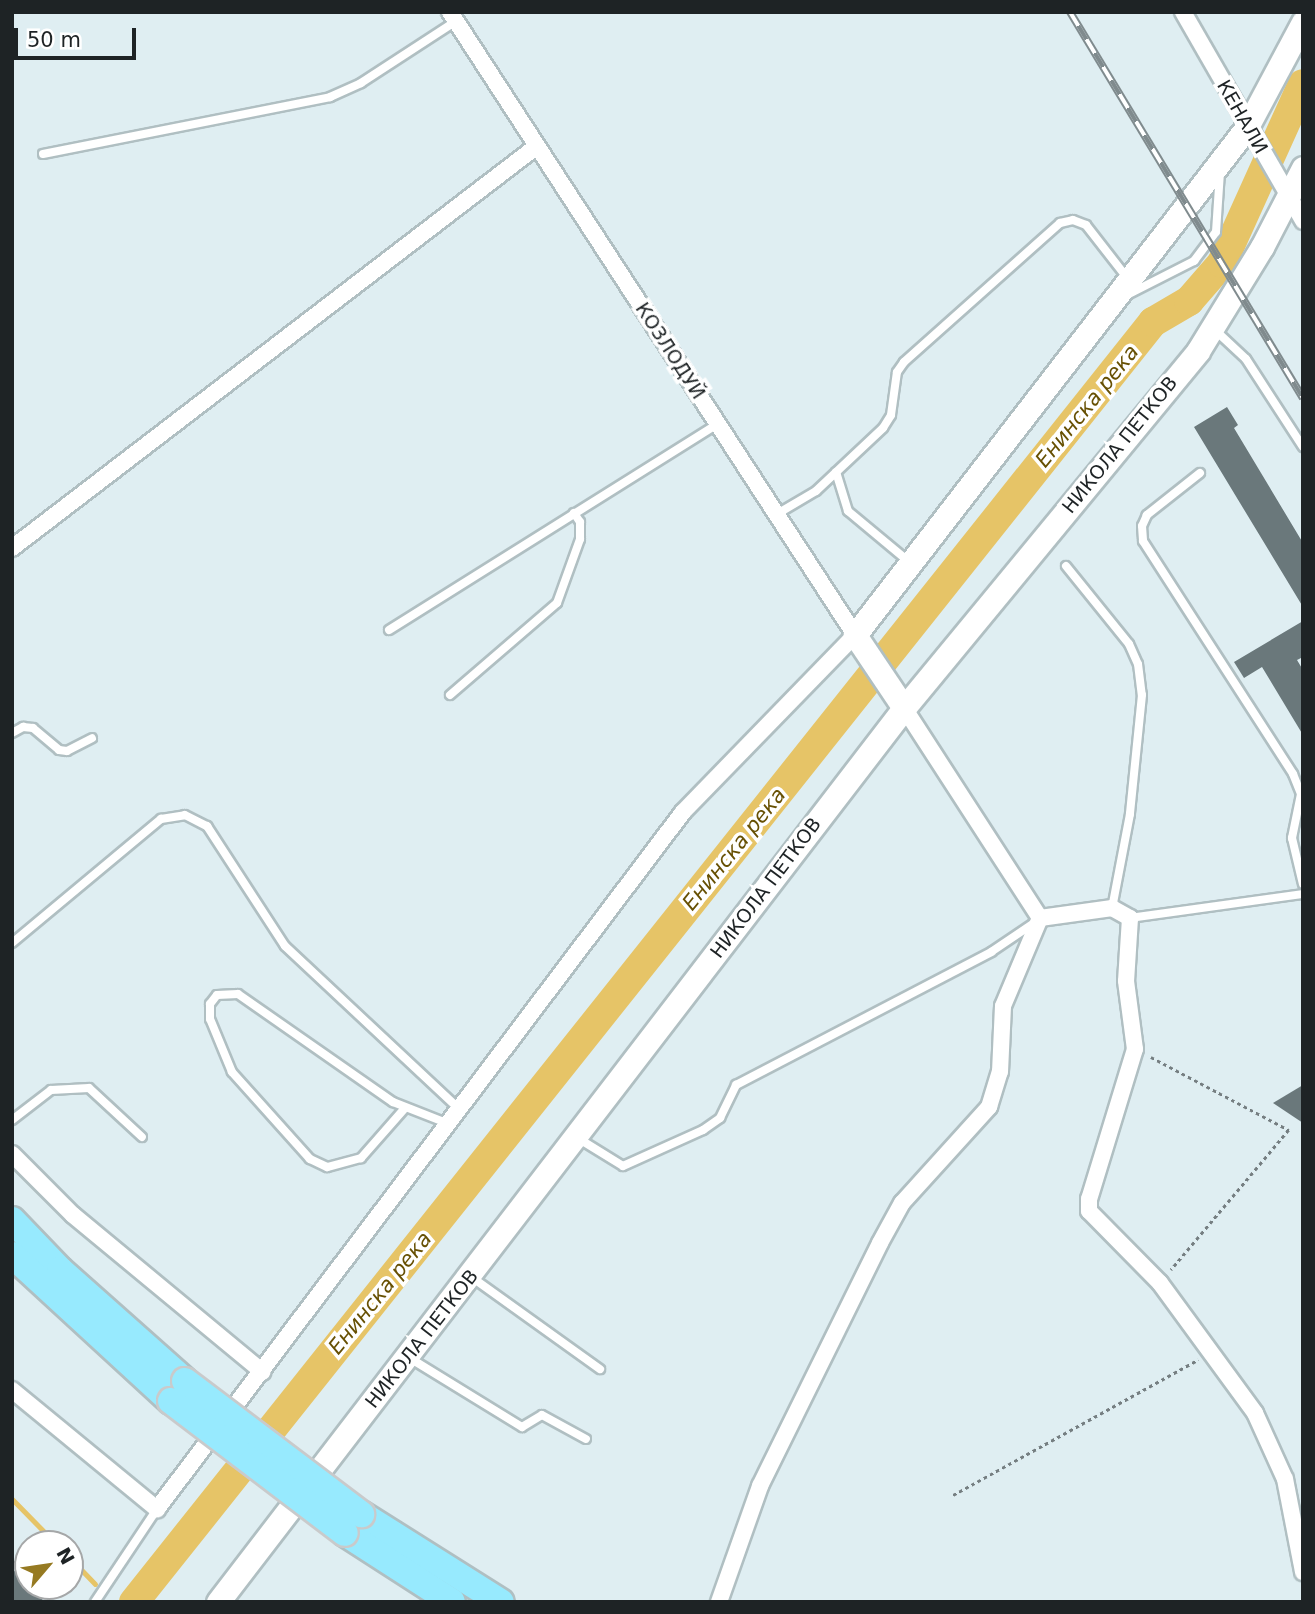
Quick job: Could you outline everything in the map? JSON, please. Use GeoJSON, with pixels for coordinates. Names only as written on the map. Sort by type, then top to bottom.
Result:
{"type":"FeatureCollection","features":[{"type":"Feature","properties":{"kind":"highway"},"geometry":{"type":"LineString","coordinates":[[12,1220],[178,1391]]}},
{"type":"Feature","properties":{"kind":"highway"},"geometry":{"type":"LineString","coordinates":[[12,1255],[178,1391],[353,1523],[452,1602]]}},
{"type":"Feature","properties":{"kind":"highway"},"geometry":{"type":"LineString","coordinates":[[353,1523],[501,1602]]}},
{"type":"Feature","properties":{"kind":"main road"},"geometry":{"type":"LineString","coordinates":[[860,643],[911,564],[1221,162],[1250,132],[1303,22]]}},
{"type":"Feature","properties":{"kind":"main road","name":"НИКОЛА ПЕТКОВ"},"geometry":{"type":"LineString","coordinates":[[218,1602],[576,1137],[898,698],[1212,328],[1284,188],[1303,168]]}},
{"type":"Feature","properties":{"kind":"main road","name":"КОЗЛОДУЙ"},"geometry":{"type":"LineString","coordinates":[[860,643],[898,698]]}},
{"type":"Feature","properties":{"kind":"street","name":"КЕНАЛИ"},"geometry":{"type":"LineString","coordinates":[[1183,12],[1303,221]]}},
{"type":"Feature","properties":{"kind":"street","name":"КОЗЛОДУЙ"},"geometry":{"type":"LineString","coordinates":[[453,17],[860,643]]}},
{"type":"Feature","properties":{"kind":"street"},"geometry":{"type":"LineString","coordinates":[[12,548],[537,146]]}},
{"type":"Feature","properties":{"kind":"street"},"geometry":{"type":"LineString","coordinates":[[12,1390],[157,1509],[683,812],[860,643]]}},
{"type":"Feature","properties":{"kind":"street"},"geometry":{"type":"LineString","coordinates":[[898,698],[1040,918]]}},
{"type":"Feature","properties":{"kind":"street"},"geometry":{"type":"LineString","coordinates":[[1040,918],[1112,908],[1130,918],[1126,981],[1135,1049],[1088,1199],[1089,1211],[1160,1283],[1255,1413],[1285,1479],[1303,1572]]}},
{"type":"Feature","properties":{"kind":"street"},"geometry":{"type":"LineString","coordinates":[[719,1602],[760,1486],[902,1203],[989,1107],[1000,1072],[1003,1006],[1040,918]]}},
{"type":"Feature","properties":{"kind":"street"},"geometry":{"type":"LineString","coordinates":[[12,1154],[73,1215],[262,1372]]}},
{"type":"Feature","properties":{"kind":"lane"},"geometry":{"type":"LineString","coordinates":[[43,153],[330,97],[361,83],[453,17]]}},
{"type":"Feature","properties":{"kind":"lane"},"geometry":{"type":"LineString","coordinates":[[1115,299],[1137,294],[1194,261],[1216,232],[1221,162]]}},
{"type":"Feature","properties":{"kind":"lane"},"geometry":{"type":"LineString","coordinates":[[776,514],[816,491],[887,422],[897,372],[904,362],[1060,223],[1073,220],[1086,225],[1129,281]]}},
{"type":"Feature","properties":{"kind":"lane"},"geometry":{"type":"LineString","coordinates":[[1212,328],[1246,359],[1303,447]]}},
{"type":"Feature","properties":{"kind":"lane"},"geometry":{"type":"LineString","coordinates":[[389,630],[718,424]]}},
{"type":"Feature","properties":{"kind":"lane"},"geometry":{"type":"LineString","coordinates":[[836,472],[848,511],[911,564]]}},
{"type":"Feature","properties":{"kind":"lane"},"geometry":{"type":"LineString","coordinates":[[1199,473],[1147,515],[1142,526],[1143,541],[1293,774],[1301,794],[1292,838],[1303,884]]}},
{"type":"Feature","properties":{"kind":"lane"},"geometry":{"type":"LineString","coordinates":[[450,695],[558,603],[580,539],[579,522],[574,513]]}},
{"type":"Feature","properties":{"kind":"lane"},"geometry":{"type":"LineString","coordinates":[[1066,566],[1129,644],[1138,664],[1142,695],[1130,814],[1112,908]]}},
{"type":"Feature","properties":{"kind":"lane"},"geometry":{"type":"LineString","coordinates":[[12,733],[23,727],[33,728],[59,750],[67,751],[92,738]]}},
{"type":"Feature","properties":{"kind":"lane"},"geometry":{"type":"LineString","coordinates":[[12,943],[161,820],[185,815],[207,825],[285,946],[460,1110]]}},
{"type":"Feature","properties":{"kind":"lane"},"geometry":{"type":"LineString","coordinates":[[1130,918],[1303,894]]}},
{"type":"Feature","properties":{"kind":"lane"},"geometry":{"type":"LineString","coordinates":[[576,1137],[623,1166],[703,1130],[720,1118],[736,1084],[992,952],[1040,918]]}},
{"type":"Feature","properties":{"kind":"lane"},"geometry":{"type":"LineString","coordinates":[[405,1108],[361,1158],[327,1167],[310,1159],[232,1072],[210,1019],[210,1004],[218,995],[238,994],[405,1108],[449,1125]]}},
{"type":"Feature","properties":{"kind":"lane"},"geometry":{"type":"LineString","coordinates":[[12,1121],[51,1090],[89,1088],[142,1137]]}},
{"type":"Feature","properties":{"kind":"lane"},"geometry":{"type":"LineString","coordinates":[[470,1276],[600,1369]]}},
{"type":"Feature","properties":{"kind":"lane"},"geometry":{"type":"LineString","coordinates":[[408,1357],[515,1424],[522,1427],[542,1415],[586,1439]]}},
{"type":"Feature","properties":{"kind":"lane"},"geometry":{"type":"LineString","coordinates":[[95,1602],[157,1509]]}},
{"type":"Feature","properties":{"kind":"path"},"geometry":{"type":"LineString","coordinates":[[1135,1049],[1289,1130],[1160,1283]]}},
{"type":"Feature","properties":{"kind":"path"},"geometry":{"type":"LineString","coordinates":[[953,1495],[1213,1352]]}},
{"type":"Feature","properties":{"kind":"building"},"geometry":{"type":"Polygon","coordinates":[[[1227,407],[1238,425],[1234,428],[1303,543],[1303,607],[1194,427],[1227,407]]]}},
{"type":"Feature","properties":{"kind":"building"},"geometry":{"type":"Polygon","coordinates":[[[1303,621],[1303,657],[1297,660],[1303,670],[1303,735],[1262,667],[1244,678],[1234,662],[1303,621]]]}},
{"type":"Feature","properties":{"kind":"building"},"geometry":{"type":"Polygon","coordinates":[[[1303,1085],[1303,1123],[1273,1103],[1303,1085]]]}},
{"type":"Feature","properties":{"kind":"building"},"geometry":{"type":"Polygon","coordinates":[[[12,1568],[14,1600],[45,1602],[12,1602],[12,1568]]]}},
{"type":"Feature","properties":{"kind":"waterway","name":"Енинска река"},"geometry":{"type":"LineString","coordinates":[[134,1602],[1153,322],[1189,301],[1222,263],[1303,84]]}},
{"type":"Feature","properties":{"kind":"waterway"},"geometry":{"type":"LineString","coordinates":[[12,1499],[42,1530]]}},
{"type":"Feature","properties":{"kind":"waterway"},"geometry":{"type":"LineString","coordinates":[[84,1573],[95,1584]]}},
{"type":"Feature","properties":{"kind":"railway"},"geometry":{"type":"LineString","coordinates":[[1070,12],[1303,398]]}}]}
